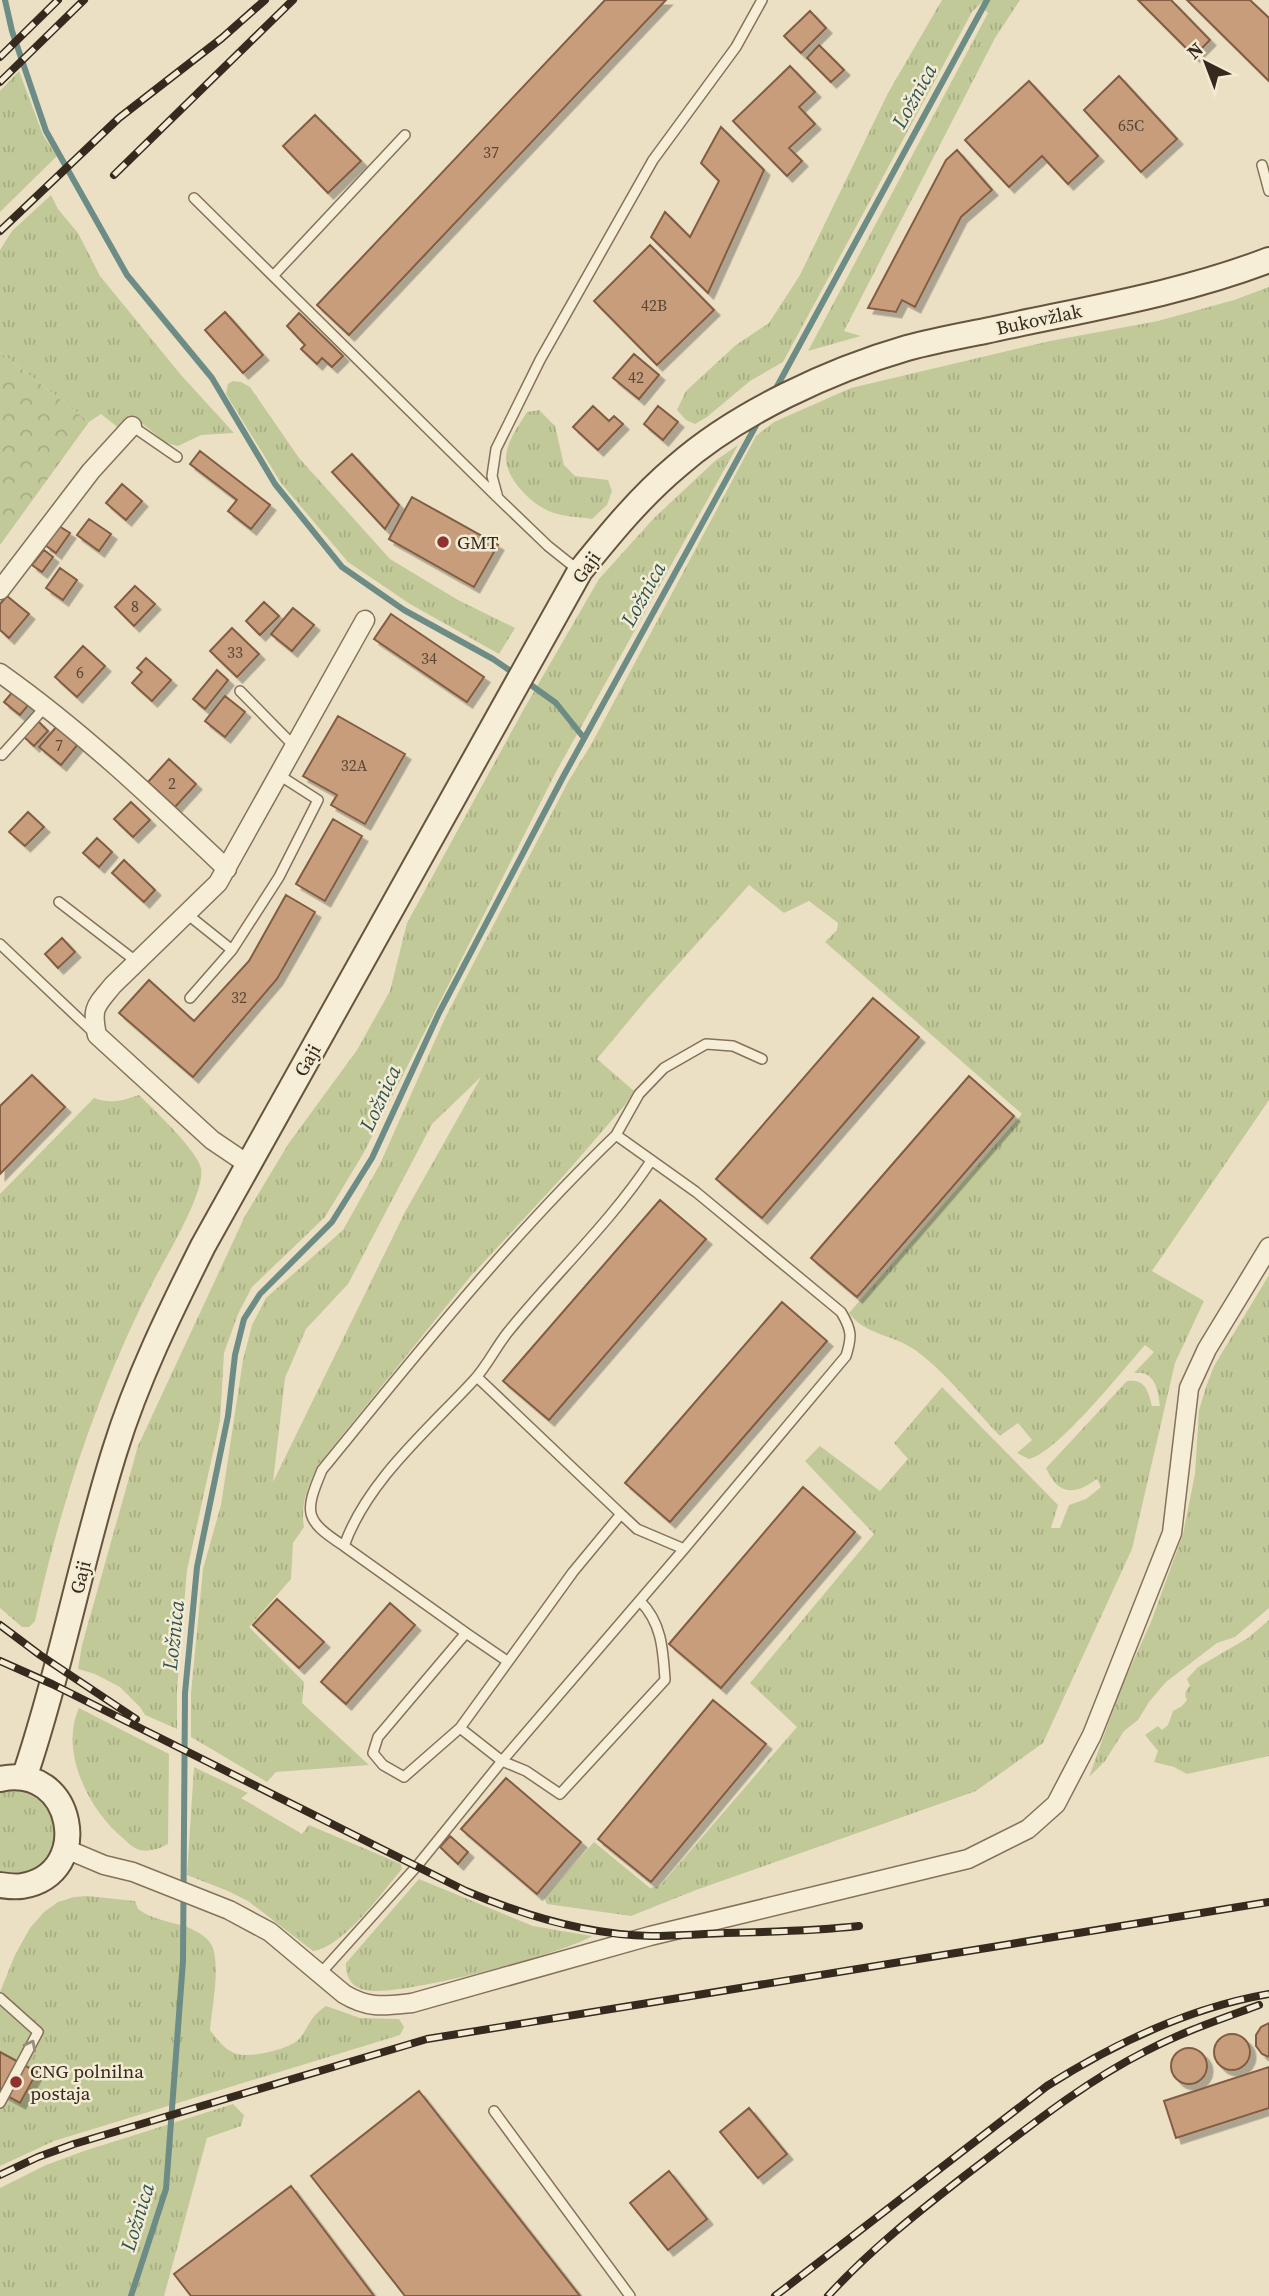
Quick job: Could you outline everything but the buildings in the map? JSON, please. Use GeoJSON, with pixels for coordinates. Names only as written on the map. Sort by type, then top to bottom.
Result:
{"type":"FeatureCollection","features":[{"type":"Feature","properties":{"kind":"street","name":"Bukovžlak"},"geometry":{"type":"LineString","coordinates":[[735,424],[811,383],[909,347],[1186,286],[1269,260]]}},
{"type":"Feature","properties":{"kind":"street","name":"Gaji"},"geometry":{"type":"LineString","coordinates":[[12,1778],[38,1740],[115,1448],[169,1312],[203,1245],[580,571],[635,505],[679,464],[735,424]]}},
{"type":"Feature","properties":{"kind":"street"},"geometry":{"type":"LineString","coordinates":[[0,590],[92,471],[132,426]]}},
{"type":"Feature","properties":{"kind":"street"},"geometry":{"type":"LineString","coordinates":[[249,1165],[212,1140],[97,1035],[93,1015],[100,1002],[137,962],[218,883],[365,621]]}},
{"type":"Feature","properties":{"kind":"street"},"geometry":{"type":"LineString","coordinates":[[0,673],[46,706],[121,769],[227,869]]}},
{"type":"Feature","properties":{"kind":"street"},"geometry":{"type":"LineString","coordinates":[[66,1849],[229,1910],[270,1932],[356,2001],[375,2007],[412,2003],[650,1936],[968,1858],[1028,1829],[1056,1804],[1093,1735],[1172,1533],[1189,1388],[1207,1349],[1269,1247]]}},
{"type":"Feature","properties":{"kind":"street"},"geometry":{"type":"LineString","coordinates":[[0,1885],[20,1886],[39,1881],[56,1868],[66,1849],[69,1834],[65,1811],[55,1795],[40,1783],[12,1778]]}},
{"type":"Feature","properties":{"kind":"lane"},"geometry":{"type":"LineString","coordinates":[[498,498],[492,476],[496,449],[540,360],[653,160],[736,47],[762,0]]}},
{"type":"Feature","properties":{"kind":"lane"},"geometry":{"type":"LineString","coordinates":[[273,276],[405,135]]}},
{"type":"Feature","properties":{"kind":"lane"},"geometry":{"type":"LineString","coordinates":[[1262,165],[1269,191]]}},
{"type":"Feature","properties":{"kind":"lane"},"geometry":{"type":"LineString","coordinates":[[194,198],[498,498],[548,546],[580,571]]}},
{"type":"Feature","properties":{"kind":"lane"},"geometry":{"type":"LineString","coordinates":[[132,426],[177,457]]}},
{"type":"Feature","properties":{"kind":"lane"},"geometry":{"type":"LineString","coordinates":[[240,691],[295,747]]}},
{"type":"Feature","properties":{"kind":"lane"},"geometry":{"type":"LineString","coordinates":[[1,755],[46,706]]}},
{"type":"Feature","properties":{"kind":"lane"},"geometry":{"type":"LineString","coordinates":[[190,998],[232,950],[279,877],[318,800],[279,775]]}},
{"type":"Feature","properties":{"kind":"lane"},"geometry":{"type":"LineString","coordinates":[[59,902],[137,962]]}},
{"type":"Feature","properties":{"kind":"lane"},"geometry":{"type":"LineString","coordinates":[[187,914],[232,950]]}},
{"type":"Feature","properties":{"kind":"lane"},"geometry":{"type":"LineString","coordinates":[[0,944],[97,1035]]}},
{"type":"Feature","properties":{"kind":"lane"},"geometry":{"type":"LineString","coordinates":[[507,1661],[318,1528],[310,1516],[311,1496],[322,1470],[469,1291],[616,1135],[639,1094],[664,1068],[706,1044],[733,1046],[762,1059]]}},
{"type":"Feature","properties":{"kind":"lane"},"geometry":{"type":"LineString","coordinates":[[320,1974],[417,1866],[502,1761],[846,1356],[851,1337],[847,1321],[841,1312],[696,1192],[616,1135]]}},
{"type":"Feature","properties":{"kind":"lane"},"geometry":{"type":"LineString","coordinates":[[344,1546],[363,1507],[404,1452],[477,1377],[507,1333],[595,1233],[651,1161]]}},
{"type":"Feature","properties":{"kind":"lane"},"geometry":{"type":"LineString","coordinates":[[477,1377],[637,1529],[684,1549]]}},
{"type":"Feature","properties":{"kind":"lane"},"geometry":{"type":"LineString","coordinates":[[466,1633],[378,1737],[373,1753],[383,1766],[404,1777],[460,1728],[573,1572],[621,1514]]}},
{"type":"Feature","properties":{"kind":"lane"},"geometry":{"type":"LineString","coordinates":[[460,1728],[502,1761],[526,1771],[560,1794],[665,1680],[663,1650],[656,1622],[640,1601]]}},
{"type":"Feature","properties":{"kind":"lane"},"geometry":{"type":"LineString","coordinates":[[0,1998],[38,2032],[0,2103]]}},
{"type":"Feature","properties":{"kind":"lane"},"geometry":{"type":"LineString","coordinates":[[494,2111],[630,2296]]}},
{"type":"Feature","properties":{"kind":"green space"},"geometry":{"type":"Polygon","coordinates":[[[942,0],[1020,0],[995,38],[844,331],[861,336],[808,351],[988,13],[982,2],[972,12],[783,362],[750,381],[707,417],[695,424],[686,420],[677,410],[686,391],[736,345],[769,323],[800,275],[888,93],[942,0]]]}},
{"type":"Feature","properties":{"kind":"green space"},"geometry":{"type":"Polygon","coordinates":[[[19,71],[43,135],[57,156],[0,212],[0,91],[19,71]]]}},
{"type":"Feature","properties":{"kind":"green space"},"geometry":{"type":"Polygon","coordinates":[[[51,195],[58,209],[78,233],[100,276],[181,375],[234,433],[201,435],[178,446],[166,443],[133,416],[120,429],[101,414],[89,422],[0,352],[0,250],[12,231],[51,195]]]}},
{"type":"Feature","properties":{"kind":"green space"},"geometry":{"type":"Polygon","coordinates":[[[1269,287],[1269,1100],[1152,1271],[1204,1301],[1175,1363],[1132,1549],[1043,1743],[976,1791],[696,1890],[631,1916],[547,1904],[544,1898],[594,1842],[650,1888],[660,1886],[797,1727],[750,1683],[874,1534],[805,1461],[820,1446],[880,1491],[908,1459],[894,1443],[942,1387],[1058,1505],[1051,1528],[1060,1528],[1069,1505],[1086,1499],[1101,1487],[1097,1479],[1074,1490],[1061,1488],[1046,1468],[1127,1381],[1142,1384],[1152,1406],[1160,1406],[1151,1378],[1134,1373],[1154,1352],[1145,1345],[1072,1427],[1056,1442],[1029,1459],[1017,1453],[1032,1440],[1018,1423],[1000,1436],[927,1359],[906,1345],[863,1326],[849,1313],[1022,1114],[825,942],[837,930],[838,923],[809,901],[784,913],[749,885],[597,1059],[634,1091],[625,1105],[470,1277],[318,1465],[311,1480],[304,1503],[304,1527],[293,1543],[291,1579],[249,1627],[304,1682],[302,1703],[369,1765],[276,1772],[267,1782],[191,1737],[191,1693],[203,1569],[221,1505],[243,1360],[252,1325],[266,1298],[343,1230],[380,1164],[445,1018],[568,782],[592,743],[756,436],[774,422],[851,388],[1050,341],[1158,321],[1234,300],[1269,287]],[[481,1077],[432,1124],[348,1284],[306,1329],[285,1378],[273,1482],[405,1212],[481,1077]]]}},
{"type":"Feature","properties":{"kind":"green space"},"geometry":{"type":"Polygon","coordinates":[[[0,352],[89,422],[0,545],[0,352]]]}},
{"type":"Feature","properties":{"kind":"green space"},"geometry":{"type":"Polygon","coordinates":[[[233,381],[250,387],[299,458],[390,559],[458,600],[515,628],[499,654],[410,604],[348,562],[281,483],[226,394],[228,384],[233,381]]]}},
{"type":"Feature","properties":{"kind":"green space"},"geometry":{"type":"Polygon","coordinates":[[[539,410],[555,426],[564,465],[575,476],[608,480],[612,491],[607,505],[592,519],[546,510],[522,491],[510,474],[506,457],[511,439],[527,412],[539,410]]]}},
{"type":"Feature","properties":{"kind":"green space"},"geometry":{"type":"Polygon","coordinates":[[[738,445],[556,772],[363,1154],[325,1217],[252,1287],[238,1314],[224,1353],[220,1421],[187,1570],[177,1690],[177,1729],[145,1715],[120,1687],[95,1674],[78,1669],[82,1645],[138,1446],[245,1216],[289,1143],[357,1050],[390,991],[407,923],[525,707],[599,579],[654,518],[715,461],[738,445]]]}},
{"type":"Feature","properties":{"kind":"green space"},"geometry":{"type":"Polygon","coordinates":[[[139,1095],[174,1130],[198,1160],[201,1178],[191,1207],[115,1363],[69,1489],[35,1621],[29,1627],[22,1627],[0,1608],[0,1194],[94,1098],[116,1101],[139,1095]]]}},
{"type":"Feature","properties":{"kind":"green space"},"geometry":{"type":"Polygon","coordinates":[[[1269,1275],[1269,1608],[1235,1637],[1217,1643],[1166,1682],[1138,1720],[1124,1731],[1105,1761],[1089,1777],[1121,1688],[1151,1622],[1183,1534],[1195,1474],[1199,1410],[1206,1387],[1214,1366],[1269,1275]]]}},
{"type":"Feature","properties":{"kind":"green space"},"geometry":{"type":"Polygon","coordinates":[[[1269,1620],[1269,1756],[1187,1774],[1174,1767],[1154,1762],[1158,1751],[1145,1735],[1158,1726],[1162,1730],[1168,1725],[1173,1711],[1187,1700],[1185,1696],[1190,1686],[1187,1679],[1198,1667],[1248,1638],[1269,1620]]]}},
{"type":"Feature","properties":{"kind":"green space"},"geometry":{"type":"Polygon","coordinates":[[[79,1708],[169,1754],[168,1844],[153,1850],[137,1849],[99,1813],[89,1797],[75,1761],[74,1725],[79,1708]]]}},
{"type":"Feature","properties":{"kind":"green space"},"geometry":{"type":"Polygon","coordinates":[[[194,1767],[248,1793],[241,1798],[302,1834],[309,1825],[401,1864],[402,1869],[350,1929],[337,1940],[313,1951],[248,1901],[187,1875],[194,1767]]]}},
{"type":"Feature","properties":{"kind":"green space"},"geometry":{"type":"Polygon","coordinates":[[[25,1790],[42,1801],[52,1815],[55,1830],[53,1845],[46,1858],[35,1868],[19,1873],[0,1871],[0,1791],[25,1790]]]}},
{"type":"Feature","properties":{"kind":"green space"},"geometry":{"type":"Polygon","coordinates":[[[419,1879],[533,1926],[592,1936],[516,1963],[443,1981],[383,1991],[365,1990],[356,1986],[348,1976],[346,1963],[419,1879]]]}},
{"type":"Feature","properties":{"kind":"green space"},"geometry":{"type":"Polygon","coordinates":[[[87,1896],[135,1901],[138,1909],[143,1912],[192,1929],[208,1940],[213,1948],[216,1967],[210,2030],[223,2046],[234,2053],[257,2054],[293,2044],[326,2006],[360,2018],[399,2019],[404,2027],[400,2035],[54,2141],[0,2166],[0,1992],[15,1955],[30,1928],[44,1912],[58,1902],[87,1896]]]}},
{"type":"Feature","properties":{"kind":"green space"},"geometry":{"type":"Polygon","coordinates":[[[233,2104],[244,2115],[241,2126],[207,2138],[164,2296],[0,2296],[0,2188],[46,2165],[84,2151],[233,2104]]]}},
{"type":"Feature","properties":{"kind":"waterway"},"geometry":{"type":"LineString","coordinates":[[5,0],[12,31],[46,131],[127,275],[212,378],[275,484],[342,567],[404,610],[515,674]]}},
{"type":"Feature","properties":{"kind":"waterway","name":"Ložnica"},"geometry":{"type":"LineString","coordinates":[[774,392],[987,0]]}},
{"type":"Feature","properties":{"kind":"waterway","name":"Ložnica"},"geometry":{"type":"LineString","coordinates":[[131,2296],[166,2189],[183,1961],[185,1693],[197,1567],[228,1416],[235,1355],[244,1319],[260,1294],[332,1222],[372,1158],[439,1013],[563,777],[759,420]]}},
{"type":"Feature","properties":{"kind":"waterway"},"geometry":{"type":"LineString","coordinates":[[524,680],[556,703],[584,738]]}},
{"type":"Feature","properties":{"kind":"railway"},"geometry":{"type":"LineString","coordinates":[[0,57],[58,0]]}},
{"type":"Feature","properties":{"kind":"railway"},"geometry":{"type":"LineString","coordinates":[[0,82],[84,0]]}},
{"type":"Feature","properties":{"kind":"railway"},"geometry":{"type":"LineString","coordinates":[[0,231],[119,118],[222,38],[265,0]]}},
{"type":"Feature","properties":{"kind":"railway"},"geometry":{"type":"LineString","coordinates":[[114,175],[293,0]]}},
{"type":"Feature","properties":{"kind":"railway"},"geometry":{"type":"LineString","coordinates":[[0,1625],[136,1719]]}},
{"type":"Feature","properties":{"kind":"railway"},"geometry":{"type":"LineString","coordinates":[[0,1661],[52,1684],[466,1891],[534,1916],[603,1932],[651,1936],[859,1926]]}},
{"type":"Feature","properties":{"kind":"railway"},"geometry":{"type":"LineString","coordinates":[[0,2175],[74,2144],[427,2039],[1269,1902]]}},
{"type":"Feature","properties":{"kind":"railway"},"geometry":{"type":"LineString","coordinates":[[775,2296],[1047,2086],[1099,2055],[1153,2029],[1210,2008],[1269,1994]]}},
{"type":"Feature","properties":{"kind":"railway"},"geometry":{"type":"LineString","coordinates":[[828,2296],[913,2217],[1076,2093],[1160,2044],[1259,2005]]}},
{"type":"Feature","properties":{"kind":"place","name":"GMT"},"geometry":{"type":"Point","coordinates":[443,542]}},
{"type":"Feature","properties":{"kind":"place","name":"CNG polnilna postaja"},"geometry":{"type":"Point","coordinates":[16,2082]}}]}
